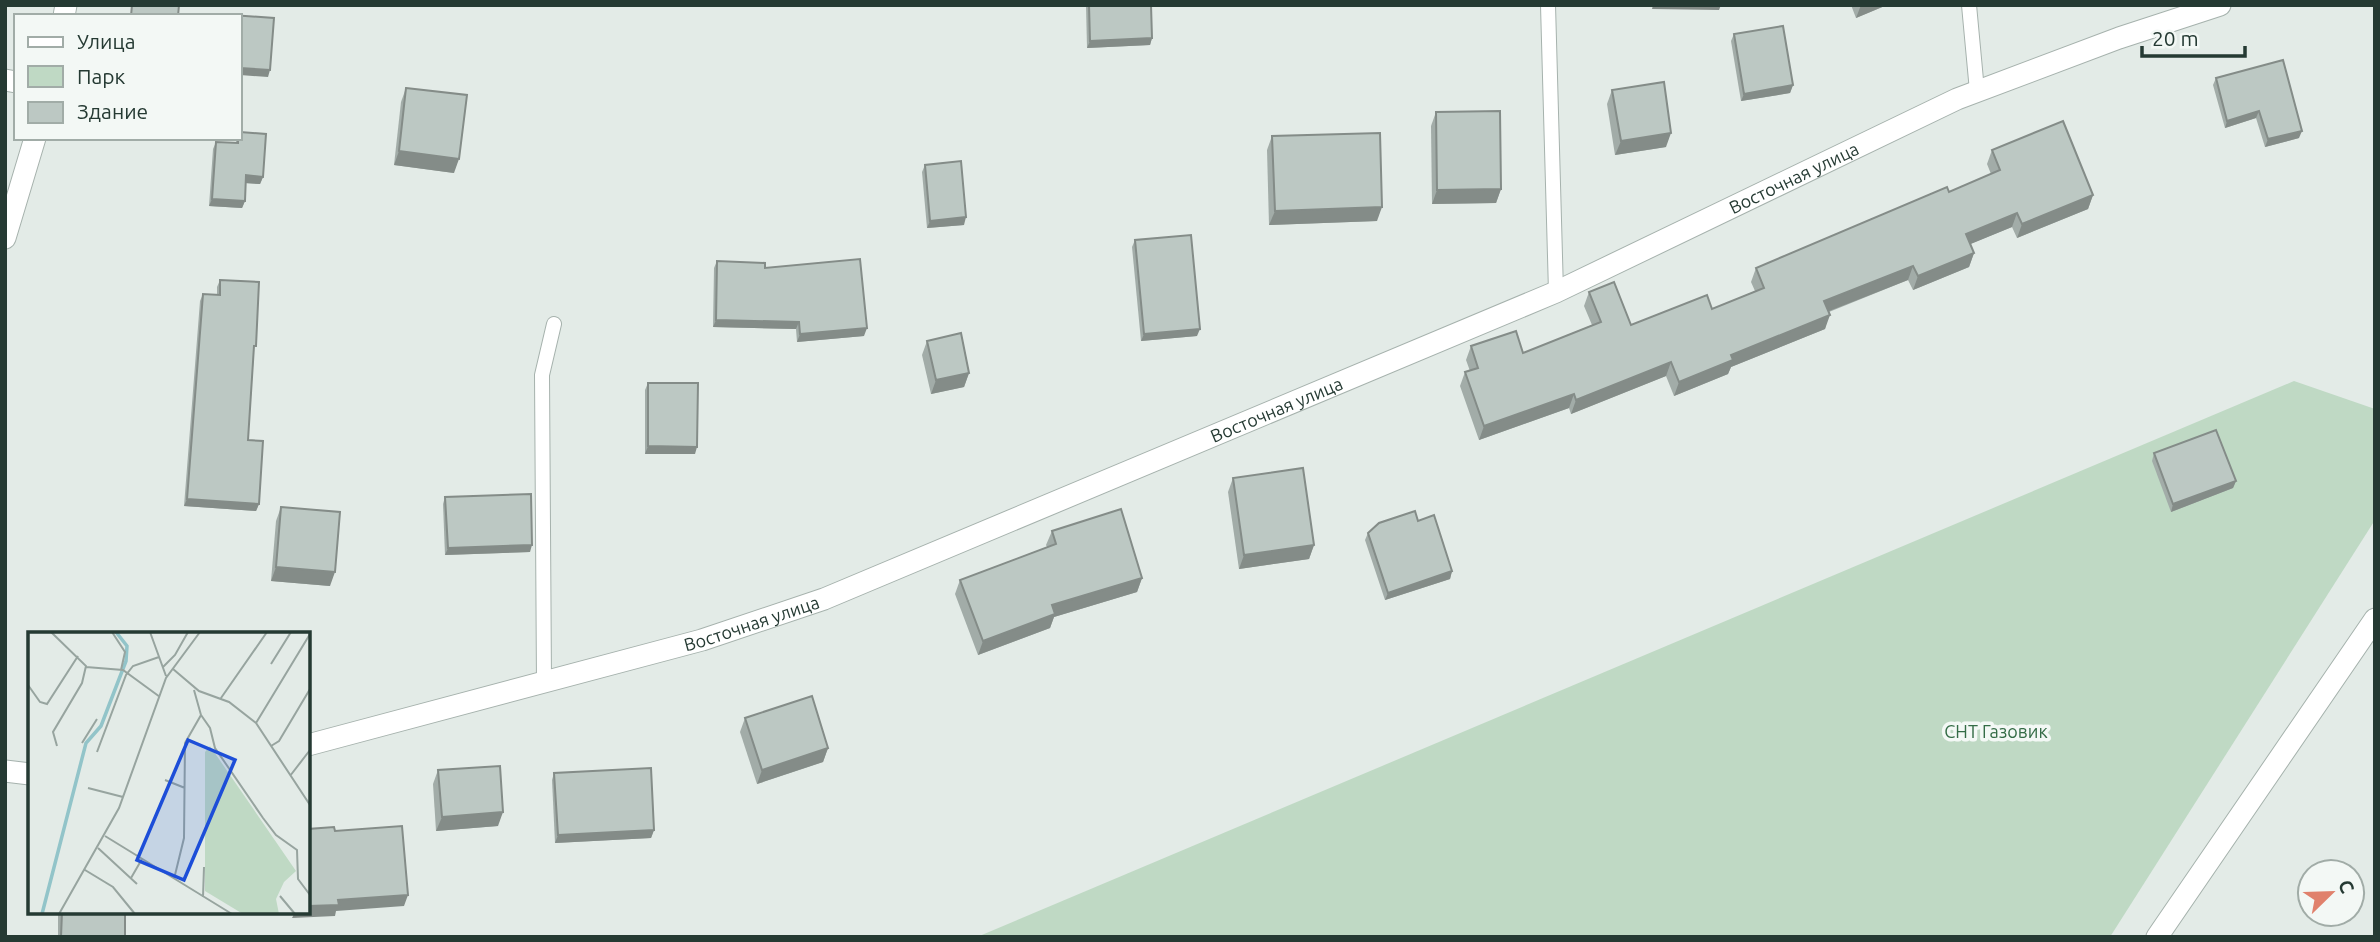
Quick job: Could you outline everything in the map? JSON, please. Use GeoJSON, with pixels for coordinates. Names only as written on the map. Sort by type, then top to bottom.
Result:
{"type":"FeatureCollection","features":[{"type":"Feature","properties":{"kind":"street","name":"Восточная улица"},"geometry":{"type":"LineString","coordinates":[[310,744],[702,640],[824,599],[1556,292],[1977,91],[2119,38],[2220,5]]}},
{"type":"Feature","properties":{"kind":"street"},"geometry":{"type":"LineString","coordinates":[[5,238],[34,140]]}},
{"type":"Feature","properties":{"kind":"street"},"geometry":{"type":"LineString","coordinates":[[2157,937],[2375,619]]}},
{"type":"Feature","properties":{"kind":"street"},"geometry":{"type":"LineString","coordinates":[[5,771],[28,774]]}},
{"type":"Feature","properties":{"kind":"lane"},"geometry":{"type":"LineString","coordinates":[[1548,5],[1556,292]]}},
{"type":"Feature","properties":{"kind":"lane"},"geometry":{"type":"LineString","coordinates":[[1969,5],[1977,91]]}},
{"type":"Feature","properties":{"kind":"lane"},"geometry":{"type":"LineString","coordinates":[[544,682],[542,375],[554,324]]}},
{"type":"Feature","properties":{"kind":"green space","name":"СНТ Газовик"},"geometry":{"type":"Polygon","coordinates":[[[2294,381],[2375,409],[2375,520],[2110,937],[977,937],[2294,381]]]}},
{"type":"Feature","properties":{"kind":"building"},"geometry":{"type":"Polygon","coordinates":[[[132,5],[179,5],[178,14],[131,14],[132,5]]]}},
{"type":"Feature","properties":{"kind":"building"},"geometry":{"type":"Polygon","coordinates":[[[1089,5],[1151,5],[1152,38],[1090,41],[1089,5]]]}},
{"type":"Feature","properties":{"kind":"building"},"geometry":{"type":"Polygon","coordinates":[[[242,16],[274,18],[270,70],[242,68],[242,16]]]}},
{"type":"Feature","properties":{"kind":"building"},"geometry":{"type":"Polygon","coordinates":[[[1783,26],[1793,85],[1744,94],[1734,34],[1783,26]]]}},
{"type":"Feature","properties":{"kind":"building"},"geometry":{"type":"Polygon","coordinates":[[[2283,60],[2302,131],[2268,139],[2259,111],[2227,121],[2216,78],[2283,60]]]}},
{"type":"Feature","properties":{"kind":"building"},"geometry":{"type":"Polygon","coordinates":[[[1664,82],[1671,133],[1621,141],[1612,90],[1664,82]]]}},
{"type":"Feature","properties":{"kind":"building"},"geometry":{"type":"Polygon","coordinates":[[[406,88],[467,95],[459,159],[399,151],[406,88]]]}},
{"type":"Feature","properties":{"kind":"building"},"geometry":{"type":"Polygon","coordinates":[[[1500,111],[1501,189],[1437,190],[1436,112],[1500,111]]]}},
{"type":"Feature","properties":{"kind":"building"},"geometry":{"type":"Polygon","coordinates":[[[2063,121],[2093,195],[2022,224],[2017,213],[1966,234],[1974,253],[1918,276],[1913,266],[1824,301],[1830,315],[1731,355],[1733,360],[1679,382],[1671,362],[1576,400],[1574,394],[1484,426],[1465,372],[1478,368],[1471,346],[1516,331],[1523,353],[1601,322],[1589,292],[1614,282],[1631,325],[1707,295],[1712,309],[1764,288],[1756,268],[1947,187],[1949,192],[2000,170],[1992,150],[2063,121]]]}},
{"type":"Feature","properties":{"kind":"building"},"geometry":{"type":"Polygon","coordinates":[[[242,132],[266,134],[263,177],[246,175],[245,201],[212,199],[216,142],[238,143],[238,140],[242,140],[242,132]]]}},
{"type":"Feature","properties":{"kind":"building"},"geometry":{"type":"Polygon","coordinates":[[[1380,133],[1382,207],[1275,211],[1272,136],[1380,133]]]}},
{"type":"Feature","properties":{"kind":"building"},"geometry":{"type":"Polygon","coordinates":[[[961,161],[966,217],[930,221],[925,165],[961,161]]]}},
{"type":"Feature","properties":{"kind":"building"},"geometry":{"type":"Polygon","coordinates":[[[1191,235],[1200,329],[1144,334],[1135,240],[1191,235]]]}},
{"type":"Feature","properties":{"kind":"building"},"geometry":{"type":"Polygon","coordinates":[[[860,259],[867,328],[800,334],[799,322],[716,320],[717,261],[765,263],[765,268],[860,259]]]}},
{"type":"Feature","properties":{"kind":"building"},"geometry":{"type":"Polygon","coordinates":[[[220,280],[259,282],[248,440],[263,441],[259,504],[187,499],[203,294],[220,295],[220,280]]]}},
{"type":"Feature","properties":{"kind":"building"},"geometry":{"type":"Polygon","coordinates":[[[961,333],[969,373],[936,380],[927,341],[961,333]]]}},
{"type":"Feature","properties":{"kind":"building"},"geometry":{"type":"Polygon","coordinates":[[[648,383],[698,383],[697,447],[648,446],[648,383]]]}},
{"type":"Feature","properties":{"kind":"building"},"geometry":{"type":"Polygon","coordinates":[[[2216,430],[2236,481],[2173,504],[2154,453],[2216,430]]]}},
{"type":"Feature","properties":{"kind":"building"},"geometry":{"type":"Polygon","coordinates":[[[1303,468],[1314,545],[1244,555],[1233,478],[1303,468]]]}},
{"type":"Feature","properties":{"kind":"building"},"geometry":{"type":"Polygon","coordinates":[[[531,494],[532,545],[448,548],[445,497],[531,494]]]}},
{"type":"Feature","properties":{"kind":"building"},"geometry":{"type":"Polygon","coordinates":[[[281,507],[340,512],[335,572],[276,567],[281,507]]]}},
{"type":"Feature","properties":{"kind":"building"},"geometry":{"type":"Polygon","coordinates":[[[1121,509],[1142,578],[1052,605],[1055,614],[983,641],[960,580],[1056,544],[1052,531],[1121,509]]]}},
{"type":"Feature","properties":{"kind":"building"},"geometry":{"type":"Polygon","coordinates":[[[1415,511],[1418,521],[1434,515],[1452,571],[1388,593],[1368,533],[1379,523],[1415,511]]]}},
{"type":"Feature","properties":{"kind":"building"},"geometry":{"type":"Polygon","coordinates":[[[812,696],[828,748],[762,770],[745,718],[812,696]]]}},
{"type":"Feature","properties":{"kind":"building"},"geometry":{"type":"Polygon","coordinates":[[[500,766],[503,812],[442,817],[438,770],[500,766]]]}},
{"type":"Feature","properties":{"kind":"building"},"geometry":{"type":"Polygon","coordinates":[[[651,768],[654,830],[558,835],[554,773],[651,768]]]}},
{"type":"Feature","properties":{"kind":"building"},"geometry":{"type":"Polygon","coordinates":[[[402,826],[408,895],[338,900],[339,905],[310,906],[310,829],[334,827],[335,831],[402,826]]]}},
{"type":"Feature","properties":{"kind":"building"},"geometry":{"type":"Polygon","coordinates":[[[62,914],[125,914],[125,937],[61,937],[62,914]]]}}]}
